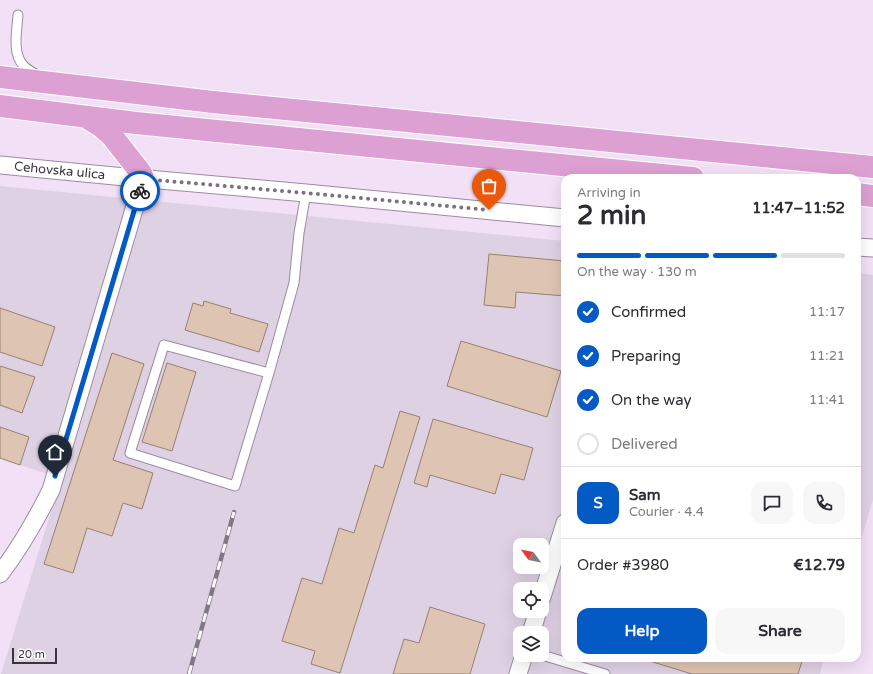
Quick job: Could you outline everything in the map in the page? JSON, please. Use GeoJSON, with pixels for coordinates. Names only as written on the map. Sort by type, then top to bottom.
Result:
{"type":"FeatureCollection","features":[{"type":"Feature","properties":{"kind":"main road"},"geometry":{"type":"LineString","coordinates":[[0,77],[50,84],[386,120],[873,167]]}},
{"type":"Feature","properties":{"kind":"main road"},"geometry":{"type":"LineString","coordinates":[[0,106],[86,118],[653,174]]}},
{"type":"Feature","properties":{"kind":"main road"},"geometry":{"type":"LineString","coordinates":[[86,118],[102,127],[112,136],[144,179]]}},
{"type":"Feature","properties":{"kind":"main road"},"geometry":{"type":"LineString","coordinates":[[861,194],[873,196]]}},
{"type":"Feature","properties":{"kind":"street","name":"Cehovska ulica"},"geometry":{"type":"LineString","coordinates":[[0,165],[561,218]]}},
{"type":"Feature","properties":{"kind":"street"},"geometry":{"type":"LineString","coordinates":[[0,574],[20,547],[51,490],[144,179]]}},
{"type":"Feature","properties":{"kind":"street"},"geometry":{"type":"LineString","coordinates":[[861,247],[873,248]]}},
{"type":"Feature","properties":{"kind":"street"},"geometry":{"type":"LineString","coordinates":[[547,582],[561,536]]}},
{"type":"Feature","properties":{"kind":"street"},"geometry":{"type":"LineString","coordinates":[[518,674],[522,662]]}},
{"type":"Feature","properties":{"kind":"lane"},"geometry":{"type":"LineString","coordinates":[[18,15],[16,44],[19,57],[23,65],[50,84]]}},
{"type":"Feature","properties":{"kind":"lane"},"geometry":{"type":"LineString","coordinates":[[269,373],[164,345],[130,453],[235,486],[269,373],[294,283],[299,233],[306,193]]}},
{"type":"Feature","properties":{"kind":"lane"},"geometry":{"type":"LineString","coordinates":[[549,657],[561,661]]}},
{"type":"Feature","properties":{"kind":"lane"},"geometry":{"type":"LineString","coordinates":[[565,662],[605,674]]}},
{"type":"Feature","properties":{"kind":"shaded area"},"geometry":{"type":"Polygon","coordinates":[[[0,186],[561,241],[561,662],[823,662],[820,674],[1,674],[61,479],[0,458],[0,186]]]}},
{"type":"Feature","properties":{"kind":"shaded area"},"geometry":{"type":"Polygon","coordinates":[[[861,274],[873,275],[873,500],[861,539],[861,274]]]}},
{"type":"Feature","properties":{"kind":"building"},"geometry":{"type":"Polygon","coordinates":[[[489,254],[561,261],[561,296],[516,292],[515,308],[484,305],[489,254]]]}},
{"type":"Feature","properties":{"kind":"building"},"geometry":{"type":"Polygon","coordinates":[[[204,301],[231,309],[230,313],[268,324],[259,352],[185,330],[193,303],[203,306],[204,301]]]}},
{"type":"Feature","properties":{"kind":"building"},"geometry":{"type":"Polygon","coordinates":[[[0,308],[55,327],[42,366],[0,352],[0,308]]]}},
{"type":"Feature","properties":{"kind":"building"},"geometry":{"type":"Polygon","coordinates":[[[461,341],[561,371],[547,417],[447,386],[461,341]]]}},
{"type":"Feature","properties":{"kind":"building"},"geometry":{"type":"Polygon","coordinates":[[[112,353],[144,364],[113,460],[153,473],[142,509],[123,503],[112,536],[87,528],[73,573],[44,564],[112,353]]]}},
{"type":"Feature","properties":{"kind":"building"},"geometry":{"type":"Polygon","coordinates":[[[167,363],[196,372],[172,451],[142,442],[167,363]]]}},
{"type":"Feature","properties":{"kind":"building"},"geometry":{"type":"Polygon","coordinates":[[[0,366],[35,377],[22,413],[0,405],[0,366]]]}},
{"type":"Feature","properties":{"kind":"building"},"geometry":{"type":"Polygon","coordinates":[[[400,411],[420,417],[340,673],[311,664],[315,651],[282,641],[302,578],[322,584],[339,528],[354,533],[375,465],[383,468],[400,411]]]}},
{"type":"Feature","properties":{"kind":"building"},"geometry":{"type":"Polygon","coordinates":[[[433,419],[533,448],[524,480],[501,474],[495,494],[430,475],[427,487],[414,483],[433,419]]]}},
{"type":"Feature","properties":{"kind":"building"},"geometry":{"type":"Polygon","coordinates":[[[0,427],[29,437],[20,465],[0,458],[0,427]]]}},
{"type":"Feature","properties":{"kind":"building"},"geometry":{"type":"Polygon","coordinates":[[[430,607],[485,624],[470,674],[393,674],[404,639],[419,643],[430,607]]]}},
{"type":"Feature","properties":{"kind":"building"},"geometry":{"type":"Polygon","coordinates":[[[653,662],[802,662],[798,674],[692,674],[653,662]]]}},
{"type":"Feature","properties":{"kind":"railway"},"geometry":{"type":"LineString","coordinates":[[189,674],[234,512]]}},
{"type":"Feature","properties":{"kind":"way so far"},"geometry":{"type":"LineString","coordinates":[[140,191],[144,179],[489,210]]}},
{"type":"Feature","properties":{"kind":"route"},"geometry":{"type":"LineString","coordinates":[[55,476],[140,191]]}}]}
